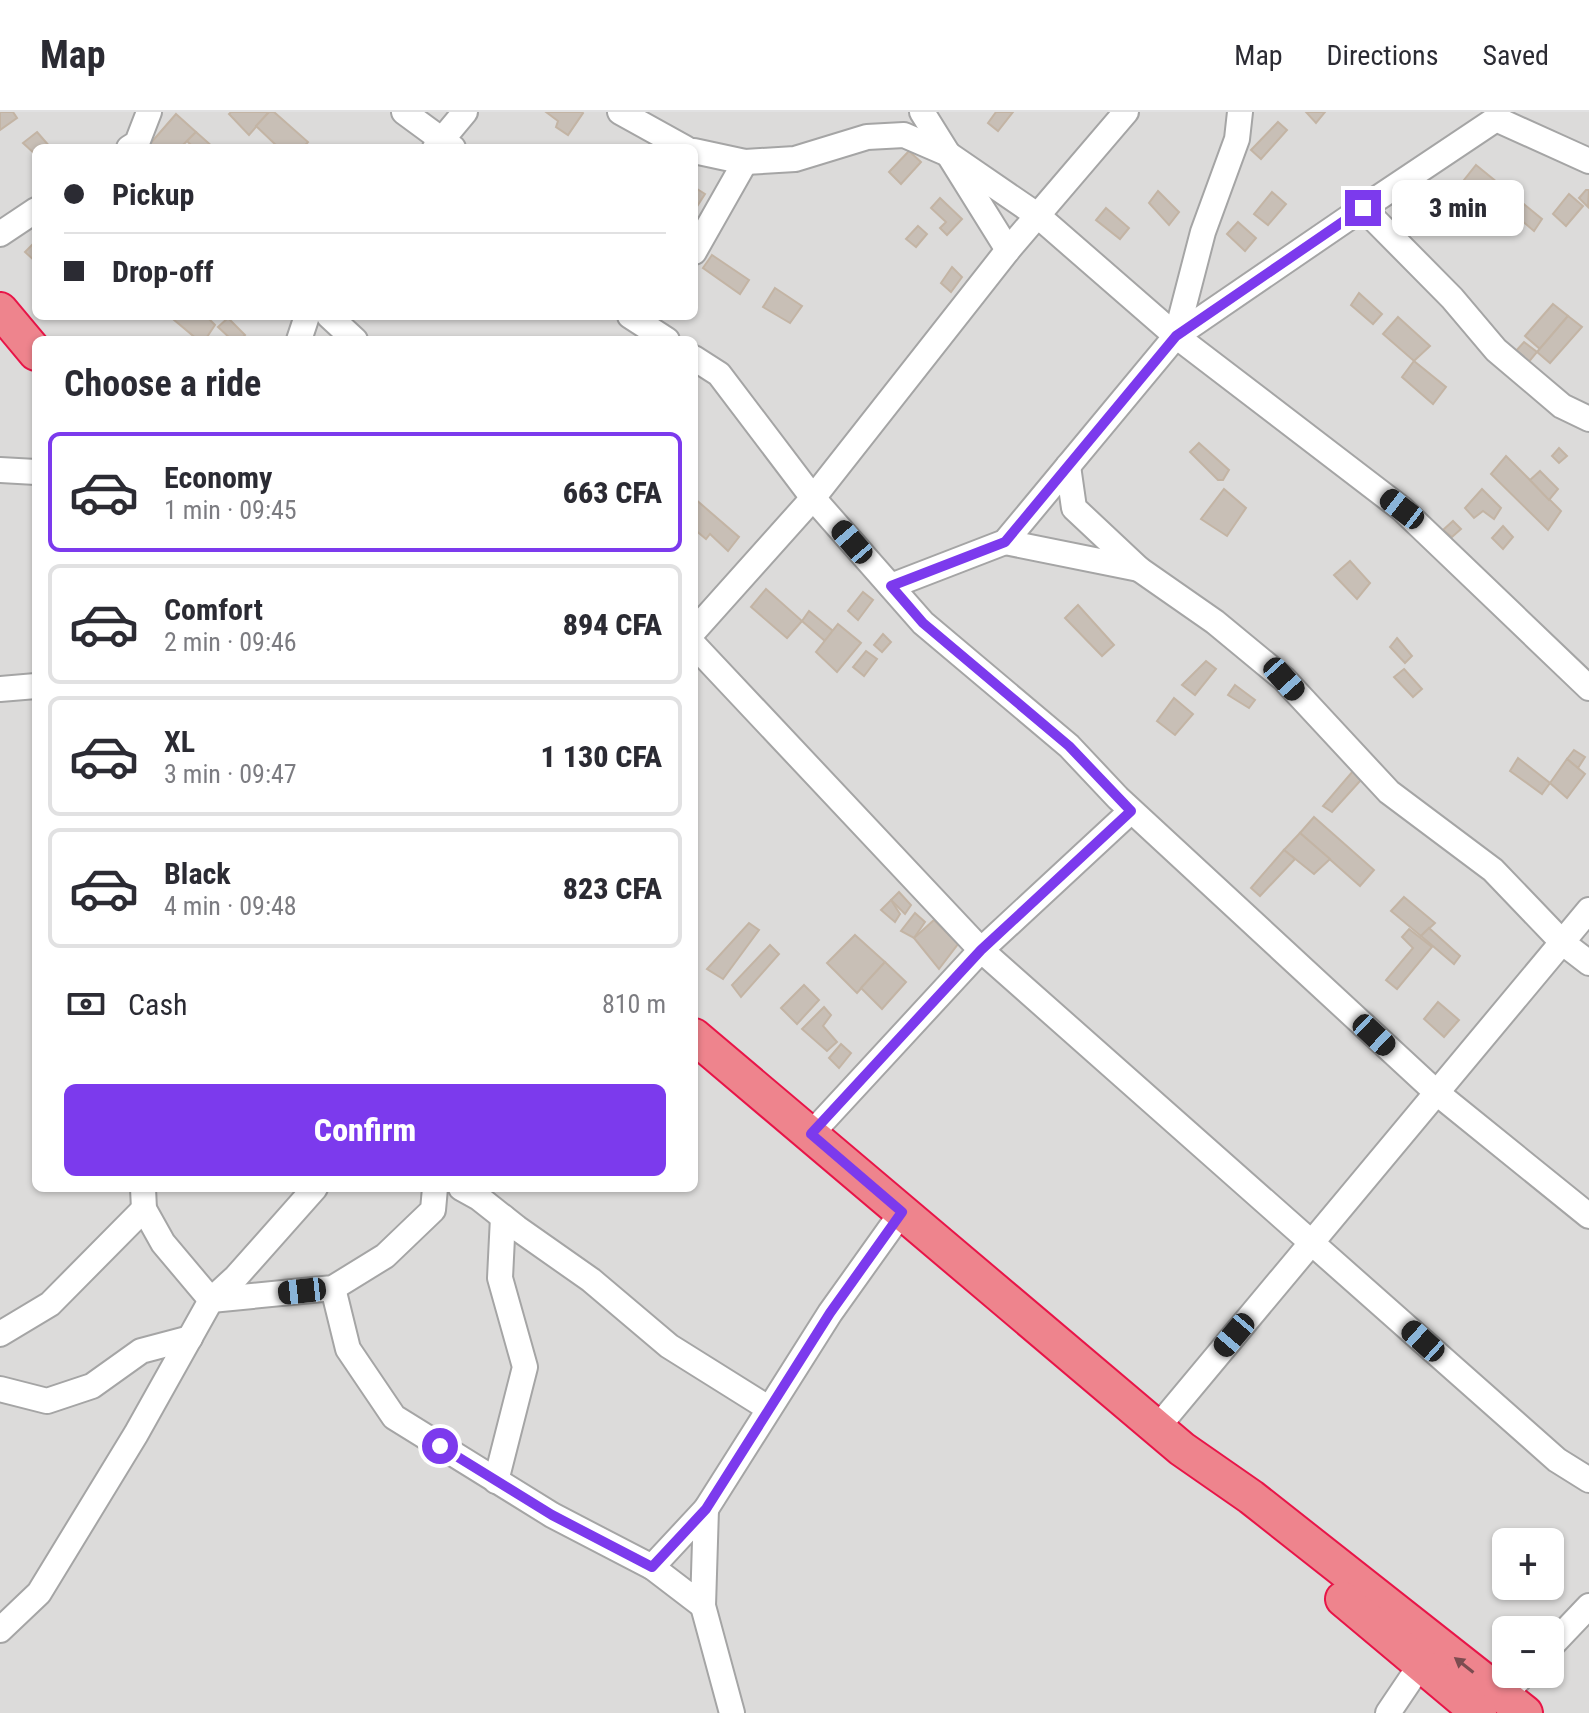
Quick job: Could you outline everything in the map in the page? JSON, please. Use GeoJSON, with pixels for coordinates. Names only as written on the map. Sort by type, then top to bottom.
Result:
{"type":"FeatureCollection","features":[{"type":"Feature","properties":{"kind":"highway"},"geometry":{"type":"LineString","coordinates":[[0,310],[32,348]]}},
{"type":"Feature","properties":{"kind":"highway"},"geometry":{"type":"LineString","coordinates":[[698,1039],[1170,1438],[1251,1497],[1508,1699]]}},
{"type":"Feature","properties":{"kind":"highway"},"geometry":{"type":"LineString","coordinates":[[1170,1438],[1238,1511],[1421,1664],[1508,1699]]}},
{"type":"Feature","properties":{"kind":"street"},"geometry":{"type":"LineString","coordinates":[[137,144],[149,112]]}},
{"type":"Feature","properties":{"kind":"street"},"geometry":{"type":"LineString","coordinates":[[404,112],[442,144]]}},
{"type":"Feature","properties":{"kind":"street"},"geometry":{"type":"LineString","coordinates":[[444,144],[465,112]]}},
{"type":"Feature","properties":{"kind":"street"},"geometry":{"type":"LineString","coordinates":[[620,112],[678,144]]}},
{"type":"Feature","properties":{"kind":"street"},"geometry":{"type":"LineString","coordinates":[[922,112],[1008,250]]}},
{"type":"Feature","properties":{"kind":"street"},"geometry":{"type":"LineString","coordinates":[[698,627],[813,498],[1008,250],[1126,112]]}},
{"type":"Feature","properties":{"kind":"street"},"geometry":{"type":"LineString","coordinates":[[1176,336],[1203,232],[1237,139],[1240,112]]}},
{"type":"Feature","properties":{"kind":"street"},"geometry":{"type":"LineString","coordinates":[[891,586],[1005,542],[1176,336],[1492,116],[1589,161]]}},
{"type":"Feature","properties":{"kind":"street"},"geometry":{"type":"LineString","coordinates":[[698,152],[745,162],[795,159],[867,137],[904,135],[948,154],[1037,215],[1176,336],[1402,509],[1589,688]]}},
{"type":"Feature","properties":{"kind":"street"},"geometry":{"type":"LineString","coordinates":[[698,245],[745,162]]}},
{"type":"Feature","properties":{"kind":"street"},"geometry":{"type":"LineString","coordinates":[[1363,208],[1452,298],[1496,350],[1562,406],[1589,419]]}},
{"type":"Feature","properties":{"kind":"street"},"geometry":{"type":"LineString","coordinates":[[0,234],[32,213]]}},
{"type":"Feature","properties":{"kind":"street"},"geometry":{"type":"LineString","coordinates":[[333,320],[351,336]]}},
{"type":"Feature","properties":{"kind":"street"},"geometry":{"type":"LineString","coordinates":[[639,320],[659,329]]}},
{"type":"Feature","properties":{"kind":"street"},"geometry":{"type":"LineString","coordinates":[[698,361],[719,374],[813,498],[923,623],[1069,746],[1131,811],[1437,1093],[1589,1216]]}},
{"type":"Feature","properties":{"kind":"street"},"geometry":{"type":"LineString","coordinates":[[1068,466],[1074,508],[1139,569],[1215,622],[1284,679],[1389,792],[1493,870],[1563,943],[1589,963]]}},
{"type":"Feature","properties":{"kind":"street"},"geometry":{"type":"LineString","coordinates":[[0,470],[32,472]]}},
{"type":"Feature","properties":{"kind":"street"},"geometry":{"type":"LineString","coordinates":[[1005,542],[1139,569]]}},
{"type":"Feature","properties":{"kind":"street"},"geometry":{"type":"LineString","coordinates":[[698,649],[981,950],[1557,1460],[1589,1480]]}},
{"type":"Feature","properties":{"kind":"street"},"geometry":{"type":"LineString","coordinates":[[0,689],[32,686]]}},
{"type":"Feature","properties":{"kind":"street"},"geometry":{"type":"LineString","coordinates":[[811,1134],[981,950],[1131,811]]}},
{"type":"Feature","properties":{"kind":"street"},"geometry":{"type":"LineString","coordinates":[[1170,1438],[1312,1243],[1589,910]]}},
{"type":"Feature","properties":{"kind":"street"},"geometry":{"type":"LineString","coordinates":[[0,1630],[39,1593],[136,1434],[211,1300],[236,1277],[311,1192]]}},
{"type":"Feature","properties":{"kind":"street"},"geometry":{"type":"LineString","coordinates":[[211,1300],[333,1288],[385,1256],[433,1210],[435,1192]]}},
{"type":"Feature","properties":{"kind":"street"},"geometry":{"type":"LineString","coordinates":[[477,1192],[503,1217],[591,1280],[669,1346],[768,1408]]}},
{"type":"Feature","properties":{"kind":"street"},"geometry":{"type":"LineString","coordinates":[[0,1334],[50,1304],[143,1199],[163,1243],[211,1300]]}},
{"type":"Feature","properties":{"kind":"street"},"geometry":{"type":"LineString","coordinates":[[652,1567],[706,1509],[830,1313],[902,1212]]}},
{"type":"Feature","properties":{"kind":"street"},"geometry":{"type":"LineString","coordinates":[[496,1481],[525,1367],[500,1278],[503,1217]]}},
{"type":"Feature","properties":{"kind":"street"},"geometry":{"type":"LineString","coordinates":[[333,1288],[348,1349],[394,1417],[552,1515],[652,1567],[703,1606]]}},
{"type":"Feature","properties":{"kind":"street"},"geometry":{"type":"LineString","coordinates":[[0,1389],[47,1401],[92,1386],[141,1351],[190,1338]]}},
{"type":"Feature","properties":{"kind":"street"},"geometry":{"type":"LineString","coordinates":[[706,1509],[703,1606],[732,1713]]}},
{"type":"Feature","properties":{"kind":"street"},"geometry":{"type":"LineString","coordinates":[[1564,1632],[1589,1606]]}},
{"type":"Feature","properties":{"kind":"street"},"geometry":{"type":"LineString","coordinates":[[1388,1713],[1421,1664]]}},
{"type":"Feature","properties":{"kind":"shaded area"},"geometry":{"type":"Polygon","coordinates":[[[0,112],[1589,112],[1589,1713],[0,1713],[0,112]]]}},
{"type":"Feature","properties":{"kind":"building"},"geometry":{"type":"Polygon","coordinates":[[[0,112],[13,112],[17,118],[0,130],[0,112]]]}},
{"type":"Feature","properties":{"kind":"building"},"geometry":{"type":"Polygon","coordinates":[[[269,112],[249,135],[229,114],[269,112]]]}},
{"type":"Feature","properties":{"kind":"building"},"geometry":{"type":"Polygon","coordinates":[[[269,112],[274,112],[308,142],[275,144],[256,126],[269,112]]]}},
{"type":"Feature","properties":{"kind":"building"},"geometry":{"type":"Polygon","coordinates":[[[546,112],[583,113],[568,135],[556,127],[558,121],[546,112]]]}},
{"type":"Feature","properties":{"kind":"building"},"geometry":{"type":"Polygon","coordinates":[[[996,112],[1013,112],[998,131],[988,123],[996,112]]]}},
{"type":"Feature","properties":{"kind":"building"},"geometry":{"type":"Polygon","coordinates":[[[1306,112],[1325,112],[1316,123],[1306,112]]]}},
{"type":"Feature","properties":{"kind":"building"},"geometry":{"type":"Polygon","coordinates":[[[176,114],[196,132],[184,144],[150,144],[176,114]]]}},
{"type":"Feature","properties":{"kind":"building"},"geometry":{"type":"Polygon","coordinates":[[[1278,122],[1287,130],[1261,159],[1251,150],[1278,122]]]}},
{"type":"Feature","properties":{"kind":"building"},"geometry":{"type":"Polygon","coordinates":[[[37,132],[48,144],[32,144],[32,151],[23,143],[37,132]]]}},
{"type":"Feature","properties":{"kind":"building"},"geometry":{"type":"Polygon","coordinates":[[[196,132],[210,144],[190,144],[187,141],[196,132]]]}},
{"type":"Feature","properties":{"kind":"building"},"geometry":{"type":"Polygon","coordinates":[[[909,151],[921,162],[901,184],[889,172],[909,151]]]}},
{"type":"Feature","properties":{"kind":"building"},"geometry":{"type":"Polygon","coordinates":[[[1476,165],[1542,219],[1534,231],[1502,204],[1495,213],[1460,185],[1476,165]]]}},
{"type":"Feature","properties":{"kind":"building"},"geometry":{"type":"Polygon","coordinates":[[[698,190],[705,194],[698,205],[698,190]]]}},
{"type":"Feature","properties":{"kind":"building"},"geometry":{"type":"Polygon","coordinates":[[[1589,190],[1588,207],[1579,198],[1589,190]]]}},
{"type":"Feature","properties":{"kind":"building"},"geometry":{"type":"Polygon","coordinates":[[[1158,191],[1179,212],[1169,225],[1149,203],[1158,191]]]}},
{"type":"Feature","properties":{"kind":"building"},"geometry":{"type":"Polygon","coordinates":[[[1272,192],[1286,204],[1268,225],[1254,214],[1272,192]]]}},
{"type":"Feature","properties":{"kind":"building"},"geometry":{"type":"Polygon","coordinates":[[[1569,194],[1583,206],[1566,226],[1553,214],[1569,194]]]}},
{"type":"Feature","properties":{"kind":"building"},"geometry":{"type":"Polygon","coordinates":[[[940,198],[962,219],[947,235],[940,228],[946,222],[931,208],[940,198]]]}},
{"type":"Feature","properties":{"kind":"building"},"geometry":{"type":"Polygon","coordinates":[[[1106,208],[1129,228],[1120,239],[1096,220],[1106,208]]]}},
{"type":"Feature","properties":{"kind":"building"},"geometry":{"type":"Polygon","coordinates":[[[1238,222],[1256,238],[1245,251],[1227,234],[1238,222]]]}},
{"type":"Feature","properties":{"kind":"building"},"geometry":{"type":"Polygon","coordinates":[[[918,226],[927,234],[916,247],[906,239],[918,226]]]}},
{"type":"Feature","properties":{"kind":"building"},"geometry":{"type":"Polygon","coordinates":[[[32,245],[32,258],[25,252],[32,245]]]}},
{"type":"Feature","properties":{"kind":"building"},"geometry":{"type":"Polygon","coordinates":[[[712,255],[749,280],[740,294],[703,268],[712,255]]]}},
{"type":"Feature","properties":{"kind":"building"},"geometry":{"type":"Polygon","coordinates":[[[952,267],[962,277],[951,292],[941,283],[952,267]]]}},
{"type":"Feature","properties":{"kind":"building"},"geometry":{"type":"Polygon","coordinates":[[[775,288],[802,306],[790,323],[763,307],[775,288]]]}},
{"type":"Feature","properties":{"kind":"building"},"geometry":{"type":"Polygon","coordinates":[[[1359,293],[1382,314],[1373,324],[1351,305],[1359,293]]]}},
{"type":"Feature","properties":{"kind":"building"},"geometry":{"type":"Polygon","coordinates":[[[1553,304],[1568,316],[1540,349],[1525,336],[1553,304]]]}},
{"type":"Feature","properties":{"kind":"building"},"geometry":{"type":"Polygon","coordinates":[[[1568,316],[1582,327],[1550,363],[1537,352],[1568,316]]]}},
{"type":"Feature","properties":{"kind":"building"},"geometry":{"type":"Polygon","coordinates":[[[1398,317],[1430,346],[1414,361],[1383,334],[1398,317]]]}},
{"type":"Feature","properties":{"kind":"building"},"geometry":{"type":"Polygon","coordinates":[[[174,320],[210,320],[215,325],[208,336],[193,336],[174,320]]]}},
{"type":"Feature","properties":{"kind":"building"},"geometry":{"type":"Polygon","coordinates":[[[230,320],[245,335],[228,336],[218,327],[230,320]]]}},
{"type":"Feature","properties":{"kind":"building"},"geometry":{"type":"Polygon","coordinates":[[[1524,342],[1537,352],[1527,364],[1515,352],[1524,342]]]}},
{"type":"Feature","properties":{"kind":"building"},"geometry":{"type":"Polygon","coordinates":[[[1414,361],[1446,387],[1433,404],[1402,377],[1414,361]]]}},
{"type":"Feature","properties":{"kind":"building"},"geometry":{"type":"Polygon","coordinates":[[[1199,443],[1229,470],[1223,480],[1218,480],[1190,452],[1199,443]]]}},
{"type":"Feature","properties":{"kind":"building"},"geometry":{"type":"Polygon","coordinates":[[[1559,448],[1567,456],[1559,463],[1552,456],[1559,448]]]}},
{"type":"Feature","properties":{"kind":"building"},"geometry":{"type":"Polygon","coordinates":[[[1506,456],[1561,511],[1548,530],[1491,474],[1506,456]]]}},
{"type":"Feature","properties":{"kind":"building"},"geometry":{"type":"Polygon","coordinates":[[[1540,471],[1558,489],[1549,500],[1530,480],[1540,471]]]}},
{"type":"Feature","properties":{"kind":"building"},"geometry":{"type":"Polygon","coordinates":[[[1224,489],[1246,508],[1227,536],[1201,519],[1224,489]]]}},
{"type":"Feature","properties":{"kind":"building"},"geometry":{"type":"Polygon","coordinates":[[[1482,489],[1501,508],[1494,519],[1483,511],[1474,518],[1465,508],[1482,489]]]}},
{"type":"Feature","properties":{"kind":"building"},"geometry":{"type":"Polygon","coordinates":[[[698,501],[739,537],[728,551],[710,534],[706,539],[698,532],[698,501]]]}},
{"type":"Feature","properties":{"kind":"building"},"geometry":{"type":"Polygon","coordinates":[[[1453,521],[1461,529],[1452,537],[1443,530],[1453,521]]]}},
{"type":"Feature","properties":{"kind":"building"},"geometry":{"type":"Polygon","coordinates":[[[1503,526],[1513,537],[1503,549],[1492,538],[1503,526]]]}},
{"type":"Feature","properties":{"kind":"building"},"geometry":{"type":"Polygon","coordinates":[[[1350,561],[1370,583],[1357,599],[1334,575],[1350,561]]]}},
{"type":"Feature","properties":{"kind":"building"},"geometry":{"type":"Polygon","coordinates":[[[766,589],[802,621],[787,638],[751,607],[766,589]]]}},
{"type":"Feature","properties":{"kind":"building"},"geometry":{"type":"Polygon","coordinates":[[[863,592],[873,600],[858,620],[848,611],[863,592]]]}},
{"type":"Feature","properties":{"kind":"building"},"geometry":{"type":"Polygon","coordinates":[[[1078,605],[1114,645],[1102,656],[1065,618],[1078,605]]]}},
{"type":"Feature","properties":{"kind":"building"},"geometry":{"type":"Polygon","coordinates":[[[809,611],[833,631],[825,641],[802,621],[809,611]]]}},
{"type":"Feature","properties":{"kind":"building"},"geometry":{"type":"Polygon","coordinates":[[[838,624],[861,643],[837,672],[816,652],[838,624]]]}},
{"type":"Feature","properties":{"kind":"building"},"geometry":{"type":"Polygon","coordinates":[[[883,634],[891,642],[882,652],[874,645],[883,634]]]}},
{"type":"Feature","properties":{"kind":"building"},"geometry":{"type":"Polygon","coordinates":[[[1397,638],[1412,656],[1405,663],[1390,647],[1397,638]]]}},
{"type":"Feature","properties":{"kind":"building"},"geometry":{"type":"Polygon","coordinates":[[[866,651],[877,659],[864,676],[853,667],[866,651]]]}},
{"type":"Feature","properties":{"kind":"building"},"geometry":{"type":"Polygon","coordinates":[[[1206,661],[1216,669],[1195,695],[1182,685],[1206,661]]]}},
{"type":"Feature","properties":{"kind":"building"},"geometry":{"type":"Polygon","coordinates":[[[1404,669],[1422,689],[1413,697],[1394,677],[1404,669]]]}},
{"type":"Feature","properties":{"kind":"building"},"geometry":{"type":"Polygon","coordinates":[[[1235,685],[1255,700],[1249,708],[1228,695],[1235,685]]]}},
{"type":"Feature","properties":{"kind":"building"},"geometry":{"type":"Polygon","coordinates":[[[1174,698],[1193,714],[1175,735],[1157,721],[1174,698]]]}},
{"type":"Feature","properties":{"kind":"building"},"geometry":{"type":"Polygon","coordinates":[[[1574,750],[1585,757],[1578,768],[1567,759],[1574,750]]]}},
{"type":"Feature","properties":{"kind":"building"},"geometry":{"type":"Polygon","coordinates":[[[1518,758],[1550,783],[1542,794],[1510,771],[1518,758]]]}},
{"type":"Feature","properties":{"kind":"building"},"geometry":{"type":"Polygon","coordinates":[[[1567,759],[1585,774],[1567,798],[1550,783],[1567,759]]]}},
{"type":"Feature","properties":{"kind":"building"},"geometry":{"type":"Polygon","coordinates":[[[1353,771],[1361,780],[1332,812],[1323,806],[1353,771]]]}},
{"type":"Feature","properties":{"kind":"building"},"geometry":{"type":"Polygon","coordinates":[[[1314,817],[1374,870],[1360,886],[1300,833],[1314,817]]]}},
{"type":"Feature","properties":{"kind":"building"},"geometry":{"type":"Polygon","coordinates":[[[1300,833],[1330,859],[1314,874],[1284,850],[1300,833]]]}},
{"type":"Feature","properties":{"kind":"building"},"geometry":{"type":"Polygon","coordinates":[[[1284,850],[1295,859],[1260,896],[1251,888],[1284,850]]]}},
{"type":"Feature","properties":{"kind":"building"},"geometry":{"type":"Polygon","coordinates":[[[899,892],[911,905],[905,914],[891,900],[899,892]]]}},
{"type":"Feature","properties":{"kind":"building"},"geometry":{"type":"Polygon","coordinates":[[[1404,897],[1435,923],[1421,936],[1391,911],[1404,897]]]}},
{"type":"Feature","properties":{"kind":"building"},"geometry":{"type":"Polygon","coordinates":[[[891,900],[900,914],[895,922],[881,910],[891,900]]]}},
{"type":"Feature","properties":{"kind":"building"},"geometry":{"type":"Polygon","coordinates":[[[915,913],[925,922],[914,938],[901,931],[915,913]]]}},
{"type":"Feature","properties":{"kind":"building"},"geometry":{"type":"Polygon","coordinates":[[[934,920],[958,944],[939,969],[914,938],[934,920]]]}},
{"type":"Feature","properties":{"kind":"building"},"geometry":{"type":"Polygon","coordinates":[[[749,923],[759,930],[723,979],[707,969],[749,923]]]}},
{"type":"Feature","properties":{"kind":"building"},"geometry":{"type":"Polygon","coordinates":[[[1429,928],[1460,956],[1454,964],[1421,936],[1429,928]]]}},
{"type":"Feature","properties":{"kind":"building"},"geometry":{"type":"Polygon","coordinates":[[[1409,929],[1432,947],[1397,989],[1386,980],[1413,948],[1402,937],[1409,929]]]}},
{"type":"Feature","properties":{"kind":"building"},"geometry":{"type":"Polygon","coordinates":[[[855,935],[885,962],[857,993],[827,963],[855,935]]]}},
{"type":"Feature","properties":{"kind":"building"},"geometry":{"type":"Polygon","coordinates":[[[770,945],[779,954],[741,997],[732,985],[770,945]]]}},
{"type":"Feature","properties":{"kind":"building"},"geometry":{"type":"Polygon","coordinates":[[[885,962],[906,982],[882,1009],[861,988],[885,962]]]}},
{"type":"Feature","properties":{"kind":"building"},"geometry":{"type":"Polygon","coordinates":[[[804,985],[819,1000],[797,1024],[781,1008],[804,985]]]}},
{"type":"Feature","properties":{"kind":"building"},"geometry":{"type":"Polygon","coordinates":[[[1438,1002],[1459,1020],[1444,1037],[1424,1019],[1438,1002]]]}},
{"type":"Feature","properties":{"kind":"building"},"geometry":{"type":"Polygon","coordinates":[[[824,1007],[831,1015],[823,1026],[837,1042],[827,1051],[802,1029],[824,1007]]]}},
{"type":"Feature","properties":{"kind":"building"},"geometry":{"type":"Polygon","coordinates":[[[841,1044],[851,1053],[839,1068],[829,1058],[841,1044]]]}},
{"type":"Feature","properties":{"kind":"route"},"geometry":{"type":"LineString","coordinates":[[440,1446],[552,1515],[652,1567],[706,1509],[830,1313],[902,1212],[811,1134],[981,950],[1131,811],[1069,746],[923,623],[891,586],[1005,542],[1176,336],[1363,208]]}}]}
